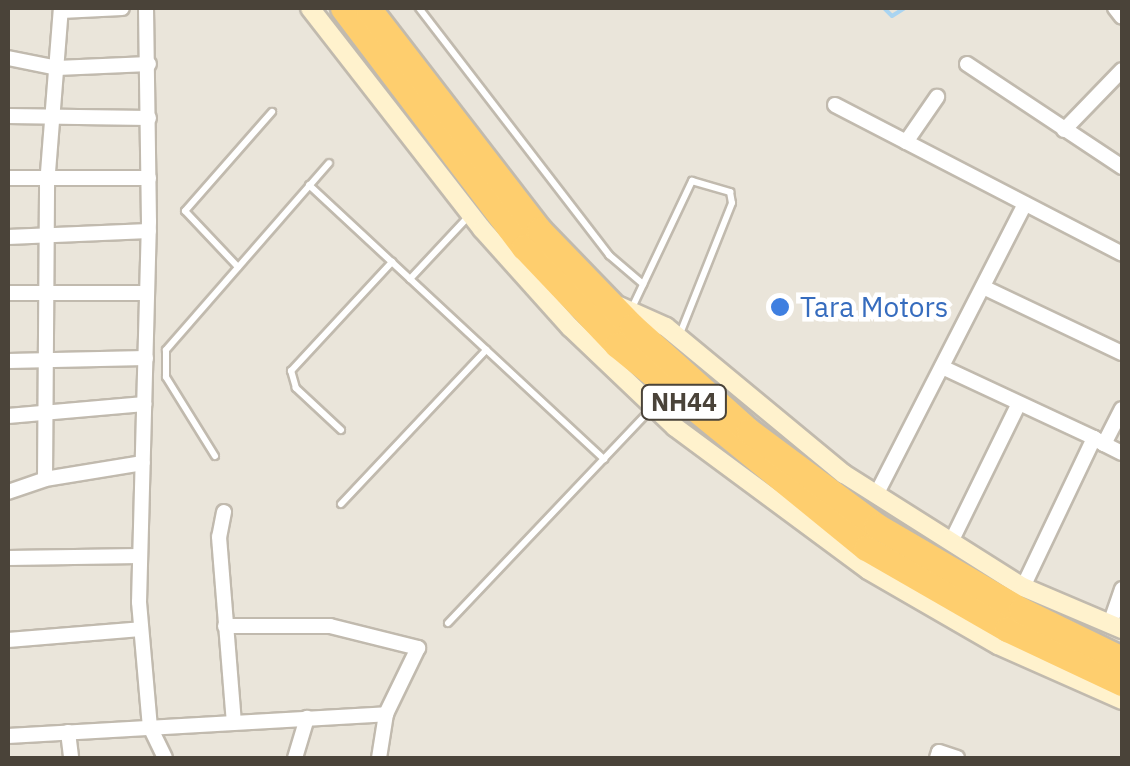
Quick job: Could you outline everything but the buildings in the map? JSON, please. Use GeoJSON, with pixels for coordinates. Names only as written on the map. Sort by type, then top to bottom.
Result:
{"type":"FeatureCollection","features":[{"type":"Feature","properties":{"kind":"highway","name":"NH44"},"geometry":{"type":"LineString","coordinates":[[343,8],[524,246],[617,345],[866,548],[1007,628],[1122,683]]}},
{"type":"Feature","properties":{"kind":"highway","name":"NH44"},"geometry":{"type":"LineString","coordinates":[[368,8],[539,230],[606,299],[749,430],[877,526],[1022,610],[1122,659]]}},
{"type":"Feature","properties":{"kind":"street"},"geometry":{"type":"LineString","coordinates":[[45,479],[48,178],[61,9],[122,8]]}},
{"type":"Feature","properties":{"kind":"street"},"geometry":{"type":"LineString","coordinates":[[146,8],[149,231],[140,556],[150,727],[165,758]]}},
{"type":"Feature","properties":{"kind":"street"},"geometry":{"type":"LineString","coordinates":[[310,8],[470,214],[570,328],[653,406],[868,570],[998,645],[1122,700]]}},
{"type":"Feature","properties":{"kind":"street"},"geometry":{"type":"LineString","coordinates":[[1115,8],[1122,17]]}},
{"type":"Feature","properties":{"kind":"street"},"geometry":{"type":"LineString","coordinates":[[8,58],[57,68],[149,64]]}},
{"type":"Feature","properties":{"kind":"street"},"geometry":{"type":"LineString","coordinates":[[968,64],[1122,166]]}},
{"type":"Feature","properties":{"kind":"street"},"geometry":{"type":"LineString","coordinates":[[1064,130],[1122,70]]}},
{"type":"Feature","properties":{"kind":"street"},"geometry":{"type":"LineString","coordinates":[[906,142],[937,97]]}},
{"type":"Feature","properties":{"kind":"street"},"geometry":{"type":"LineString","coordinates":[[835,105],[1122,254]]}},
{"type":"Feature","properties":{"kind":"street"},"geometry":{"type":"LineString","coordinates":[[8,116],[149,118]]}},
{"type":"Feature","properties":{"kind":"street"},"geometry":{"type":"LineString","coordinates":[[8,178],[149,178]]}},
{"type":"Feature","properties":{"kind":"street"},"geometry":{"type":"LineString","coordinates":[[876,494],[1026,204]]}},
{"type":"Feature","properties":{"kind":"street"},"geometry":{"type":"LineString","coordinates":[[8,237],[149,231]]}},
{"type":"Feature","properties":{"kind":"street"},"geometry":{"type":"LineString","coordinates":[[983,287],[1122,354]]}},
{"type":"Feature","properties":{"kind":"street"},"geometry":{"type":"LineString","coordinates":[[8,294],[148,293]]}},
{"type":"Feature","properties":{"kind":"street"},"geometry":{"type":"LineString","coordinates":[[606,299],[678,338],[876,494],[1023,587],[1116,626],[1122,589]]}},
{"type":"Feature","properties":{"kind":"street"},"geometry":{"type":"LineString","coordinates":[[8,362],[44,364],[146,358]]}},
{"type":"Feature","properties":{"kind":"street"},"geometry":{"type":"LineString","coordinates":[[942,367],[1122,453]]}},
{"type":"Feature","properties":{"kind":"street"},"geometry":{"type":"LineString","coordinates":[[8,416],[144,404]]}},
{"type":"Feature","properties":{"kind":"street"},"geometry":{"type":"LineString","coordinates":[[951,542],[1018,405]]}},
{"type":"Feature","properties":{"kind":"street"},"geometry":{"type":"LineString","coordinates":[[1023,587],[1099,441],[1122,409]]}},
{"type":"Feature","properties":{"kind":"street"},"geometry":{"type":"LineString","coordinates":[[8,492],[45,479],[143,463]]}},
{"type":"Feature","properties":{"kind":"street"},"geometry":{"type":"LineString","coordinates":[[224,512],[225,626],[234,722]]}},
{"type":"Feature","properties":{"kind":"street"},"geometry":{"type":"LineString","coordinates":[[8,558],[140,556]]}},
{"type":"Feature","properties":{"kind":"street"},"geometry":{"type":"LineString","coordinates":[[225,626],[330,626],[418,648],[386,714],[379,758]]}},
{"type":"Feature","properties":{"kind":"street"},"geometry":{"type":"LineString","coordinates":[[8,640],[142,629]]}},
{"type":"Feature","properties":{"kind":"street"},"geometry":{"type":"LineString","coordinates":[[8,736],[386,714]]}},
{"type":"Feature","properties":{"kind":"street"},"geometry":{"type":"LineString","coordinates":[[295,758],[307,718]]}},
{"type":"Feature","properties":{"kind":"street"},"geometry":{"type":"LineString","coordinates":[[68,732],[70,758]]}},
{"type":"Feature","properties":{"kind":"street"},"geometry":{"type":"LineString","coordinates":[[937,758],[939,752],[957,758]]}},
{"type":"Feature","properties":{"kind":"lane"},"geometry":{"type":"LineString","coordinates":[[420,8],[609,255],[643,284]]}},
{"type":"Feature","properties":{"kind":"lane"},"geometry":{"type":"LineString","coordinates":[[238,267],[185,211],[272,112]]}},
{"type":"Feature","properties":{"kind":"lane"},"geometry":{"type":"LineString","coordinates":[[215,456],[166,378],[163,360],[329,163]]}},
{"type":"Feature","properties":{"kind":"lane"},"geometry":{"type":"LineString","coordinates":[[630,311],[692,181],[730,192],[732,203],[678,338]]}},
{"type":"Feature","properties":{"kind":"lane"},"geometry":{"type":"LineString","coordinates":[[309,185],[604,459]]}},
{"type":"Feature","properties":{"kind":"lane"},"geometry":{"type":"LineString","coordinates":[[410,279],[470,214]]}},
{"type":"Feature","properties":{"kind":"lane"},"geometry":{"type":"LineString","coordinates":[[341,430],[296,388],[291,370],[392,262]]}},
{"type":"Feature","properties":{"kind":"lane"},"geometry":{"type":"LineString","coordinates":[[341,504],[486,350]]}},
{"type":"Feature","properties":{"kind":"lane"},"geometry":{"type":"LineString","coordinates":[[448,624],[653,406]]}},
{"type":"Feature","properties":{"kind":"shaded area"},"geometry":{"type":"Polygon","coordinates":[[[8,8],[1122,8],[1122,758],[8,758],[8,8]]]}},
{"type":"Feature","properties":{"kind":"waterway"},"geometry":{"type":"LineString","coordinates":[[884,8],[892,16],[905,8]]}},
{"type":"Feature","properties":{"kind":"place","name":"Tara Motors"},"geometry":{"type":"Point","coordinates":[780,307]}}]}
